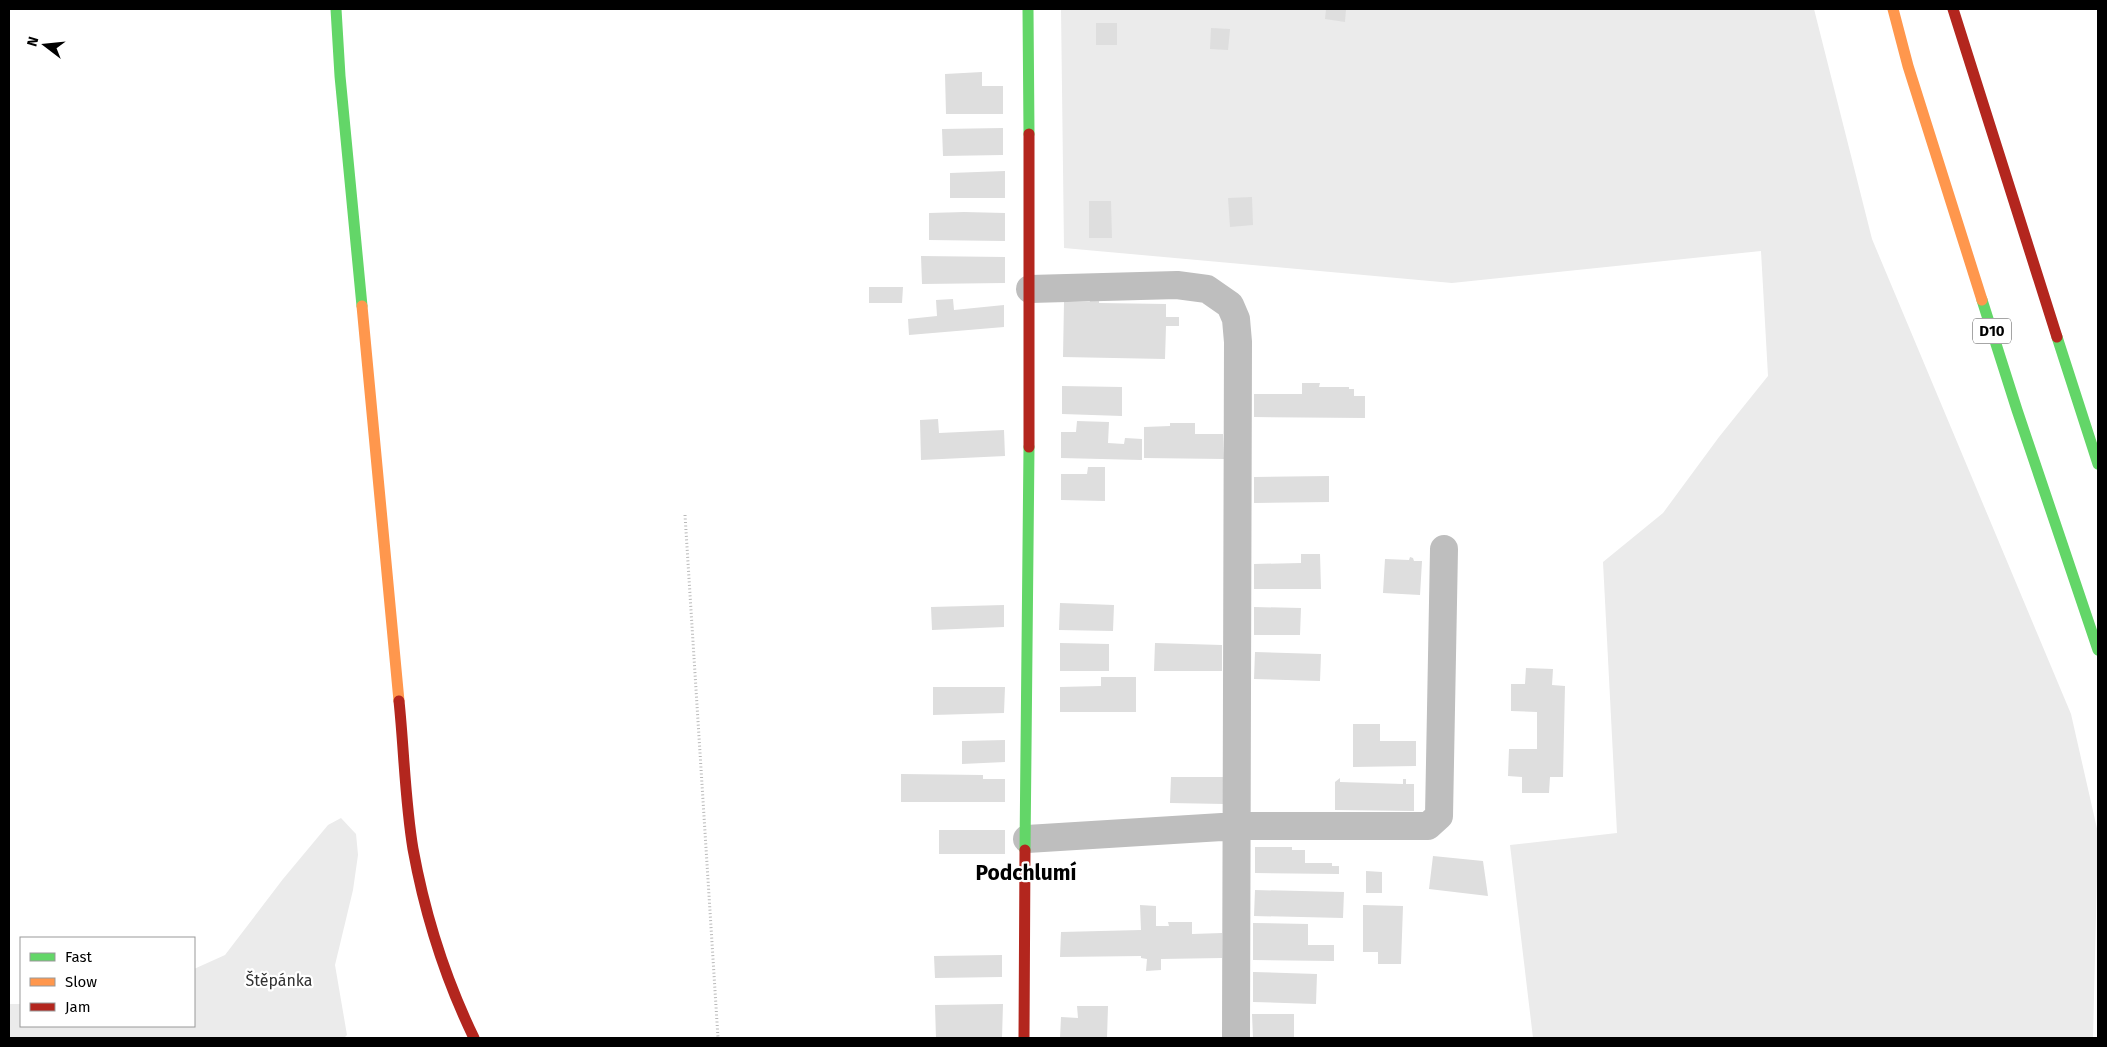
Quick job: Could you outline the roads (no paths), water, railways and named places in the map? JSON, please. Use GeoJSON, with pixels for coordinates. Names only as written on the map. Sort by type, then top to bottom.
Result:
{"type":"FeatureCollection","features":[{"type":"Feature","properties":{"kind":"main road"},"geometry":{"type":"LineString","coordinates":[[336,9],[340,76],[414,847],[420,888],[443,968],[474,1038]]}},
{"type":"Feature","properties":{"kind":"main road"},"geometry":{"type":"LineString","coordinates":[[1024,1038],[1030,289],[1028,9]]}},
{"type":"Feature","properties":{"kind":"main road","name":"D10"},"geometry":{"type":"LineString","coordinates":[[1893,9],[1908,66],[2017,410],[2098,650]]}},
{"type":"Feature","properties":{"kind":"main road"},"geometry":{"type":"LineString","coordinates":[[1953,9],[2098,464]]}},
{"type":"Feature","properties":{"kind":"street"},"geometry":{"type":"LineString","coordinates":[[1030,289],[1177,284],[1207,289],[1230,305],[1236,319],[1238,342],[1236,1038]]}},
{"type":"Feature","properties":{"kind":"street"},"geometry":{"type":"LineString","coordinates":[[1027,839],[1238,826],[1428,826],[1439,816],[1444,549]]}},
{"type":"Feature","properties":{"kind":"district","name":"Podchlumí"},"geometry":{"type":"Point","coordinates":[1026,873]}},
{"type":"Feature","properties":{"kind":"park label","name":"Štěpánka"},"geometry":{"type":"Point","coordinates":[279,980]}}]}
